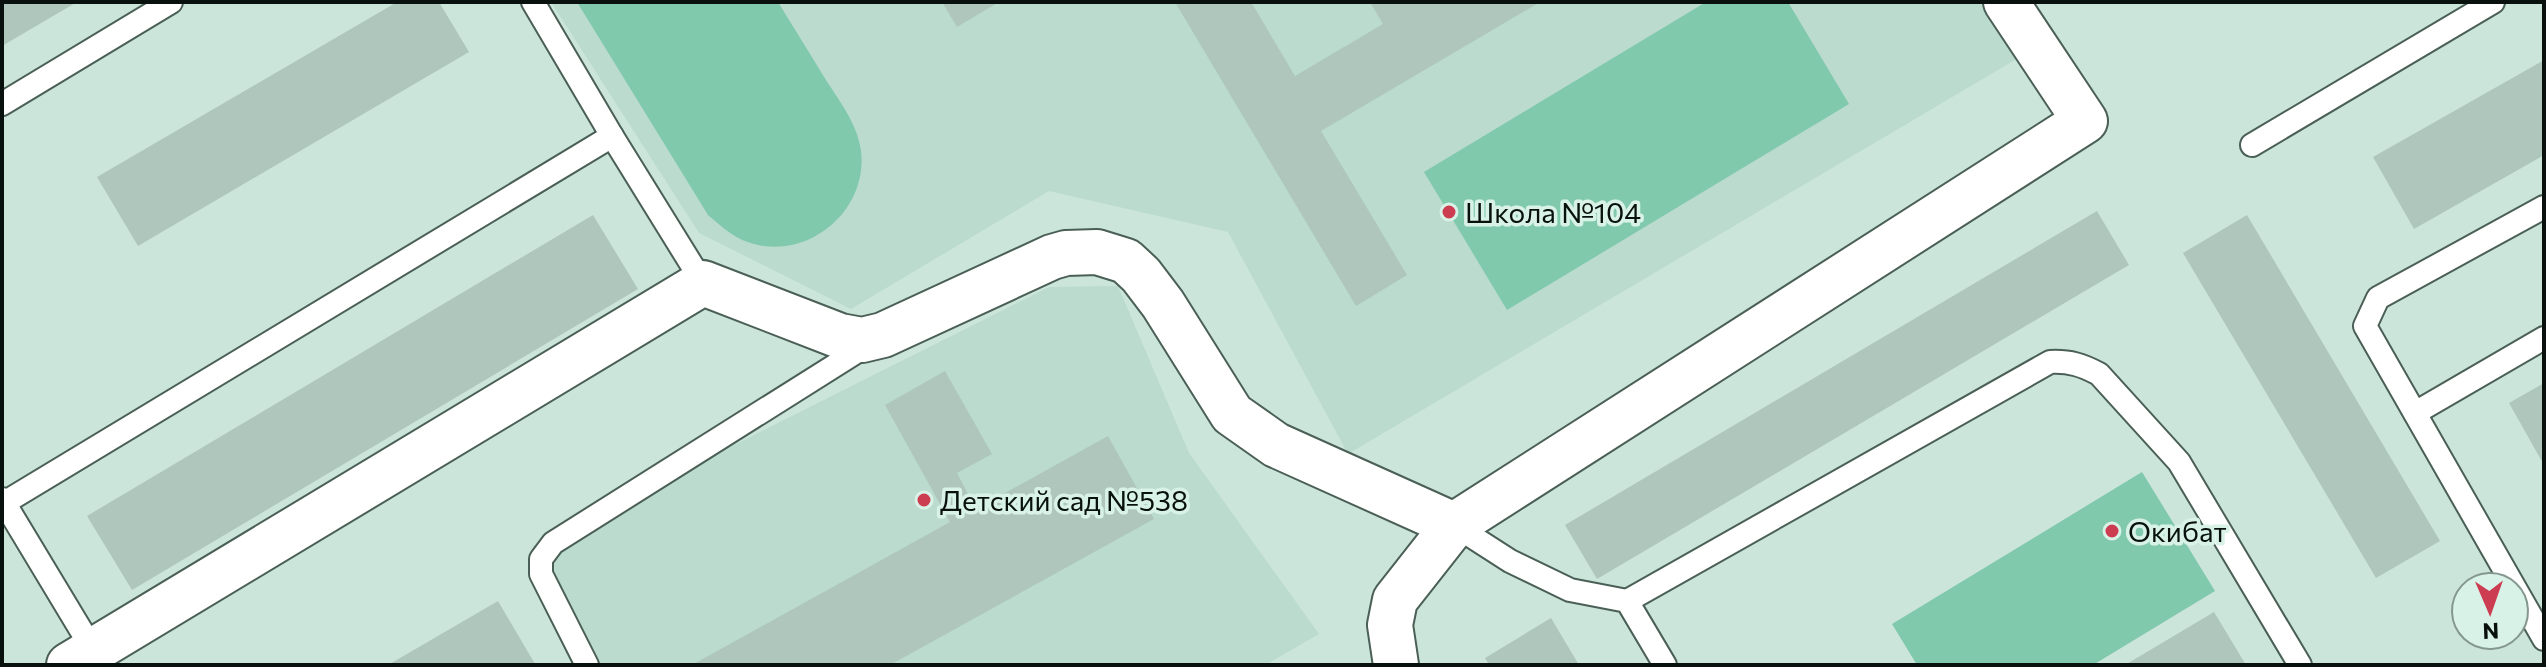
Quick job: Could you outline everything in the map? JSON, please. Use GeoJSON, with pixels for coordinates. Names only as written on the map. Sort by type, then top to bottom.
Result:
{"type":"FeatureCollection","features":[{"type":"Feature","properties":{"kind":"street"},"geometry":{"type":"LineString","coordinates":[[1396,665],[1390,625],[1395,600],[1454,525],[2085,121],[2006,2]]}},
{"type":"Feature","properties":{"kind":"street"},"geometry":{"type":"LineString","coordinates":[[81,658],[703,283],[840,336],[862,340],[883,335],[1052,257],[1081,251],[1112,255],[1126,261],[1151,288],[1232,414],[1276,445],[1454,525]]}},
{"type":"Feature","properties":{"kind":"lane"},"geometry":{"type":"LineString","coordinates":[[2,104],[171,2]]}},
{"type":"Feature","properties":{"kind":"lane"},"geometry":{"type":"LineString","coordinates":[[533,2],[703,283]]}},
{"type":"Feature","properties":{"kind":"lane"},"geometry":{"type":"LineString","coordinates":[[2252,145],[2493,2]]}},
{"type":"Feature","properties":{"kind":"lane"},"geometry":{"type":"LineString","coordinates":[[81,658],[3,501],[612,136]]}},
{"type":"Feature","properties":{"kind":"lane"},"geometry":{"type":"LineString","coordinates":[[2544,207],[2378,298],[2365,326],[2544,639]]}},
{"type":"Feature","properties":{"kind":"lane"},"geometry":{"type":"LineString","coordinates":[[587,665],[541,574],[541,559],[553,543],[883,335]]}},
{"type":"Feature","properties":{"kind":"lane"},"geometry":{"type":"LineString","coordinates":[[2415,413],[2544,338]]}},
{"type":"Feature","properties":{"kind":"lane"},"geometry":{"type":"LineString","coordinates":[[1454,525],[1510,561],[1570,590],[1627,601],[2050,362],[2067,361],[2099,374],[2179,462],[2300,665]]}},
{"type":"Feature","properties":{"kind":"lane"},"geometry":{"type":"LineString","coordinates":[[1627,601],[1665,665]]}},
{"type":"Feature","properties":{"kind":"shaded area","name":"Школа №104"},"geometry":{"type":"Polygon","coordinates":[[[551,2],[1997,2],[2030,51],[1348,454],[1228,232],[1049,191],[851,309],[699,233],[551,2]]]}},
{"type":"Feature","properties":{"kind":"shaded area","name":"Детский сад №538"},"geometry":{"type":"Polygon","coordinates":[[[1118,286],[1189,453],[1319,634],[1265,665],[600,665],[533,546],[1049,287],[1118,286]]]}},
{"type":"Feature","properties":{"kind":"green space"},"geometry":{"type":"Polygon","coordinates":[[[577,2],[778,2],[842,105],[859,141],[861,172],[845,210],[832,225],[796,244],[775,247],[754,244],[724,228],[708,215],[577,2]]]}},
{"type":"Feature","properties":{"kind":"green space"},"geometry":{"type":"Polygon","coordinates":[[[1706,2],[1788,2],[1849,104],[1507,310],[1424,172],[1706,2]]]}},
{"type":"Feature","properties":{"kind":"green space","name":"Окибат"},"geometry":{"type":"Polygon","coordinates":[[[2142,472],[2215,591],[2093,665],[1917,665],[1892,624],[2142,472]]]}},
{"type":"Feature","properties":{"kind":"building"},"geometry":{"type":"Polygon","coordinates":[[[2,2],[77,2],[2,46],[2,2]]]}},
{"type":"Feature","properties":{"kind":"building"},"geometry":{"type":"Polygon","coordinates":[[[397,2],[439,2],[469,52],[138,246],[97,177],[397,2]]]}},
{"type":"Feature","properties":{"kind":"building"},"geometry":{"type":"Polygon","coordinates":[[[942,2],[999,2],[957,27],[942,2]]]}},
{"type":"Feature","properties":{"kind":"building"},"geometry":{"type":"Polygon","coordinates":[[[1175,2],[1251,2],[1295,76],[1383,24],[1370,2],[1540,2],[1321,131],[1407,275],[1356,306],[1175,2]]]}},
{"type":"Feature","properties":{"kind":"building"},"geometry":{"type":"Polygon","coordinates":[[[2544,60],[2544,155],[2414,229],[2373,157],[2544,60]]]}},
{"type":"Feature","properties":{"kind":"building"},"geometry":{"type":"Polygon","coordinates":[[[2097,211],[2129,265],[1597,579],[1565,525],[2097,211]]]}},
{"type":"Feature","properties":{"kind":"building"},"geometry":{"type":"Polygon","coordinates":[[[593,215],[638,289],[132,590],[87,516],[593,215]]]}},
{"type":"Feature","properties":{"kind":"building"},"geometry":{"type":"Polygon","coordinates":[[[2247,215],[2440,541],[2376,578],[2183,253],[2247,215]]]}},
{"type":"Feature","properties":{"kind":"building"},"geometry":{"type":"Polygon","coordinates":[[[945,371],[992,454],[957,473],[976,509],[1108,436],[1154,519],[890,665],[692,665],[950,522],[885,405],[945,371]]]}},
{"type":"Feature","properties":{"kind":"building"},"geometry":{"type":"Polygon","coordinates":[[[2544,383],[2544,465],[2509,403],[2544,383]]]}},
{"type":"Feature","properties":{"kind":"building"},"geometry":{"type":"Polygon","coordinates":[[[498,601],[535,664],[388,665],[498,601]]]}},
{"type":"Feature","properties":{"kind":"building"},"geometry":{"type":"Polygon","coordinates":[[[2214,612],[2246,665],[2125,665],[2214,612]]]}},
{"type":"Feature","properties":{"kind":"building"},"geometry":{"type":"Polygon","coordinates":[[[1551,618],[1579,665],[1489,665],[1485,658],[1551,618]]]}},
{"type":"Feature","properties":{"kind":"place","name":"Школа №104"},"geometry":{"type":"Point","coordinates":[1449,212]}},
{"type":"Feature","properties":{"kind":"place","name":"Детский сад №538"},"geometry":{"type":"Point","coordinates":[924,500]}},
{"type":"Feature","properties":{"kind":"place","name":"Окибат"},"geometry":{"type":"Point","coordinates":[2112,531]}}]}
